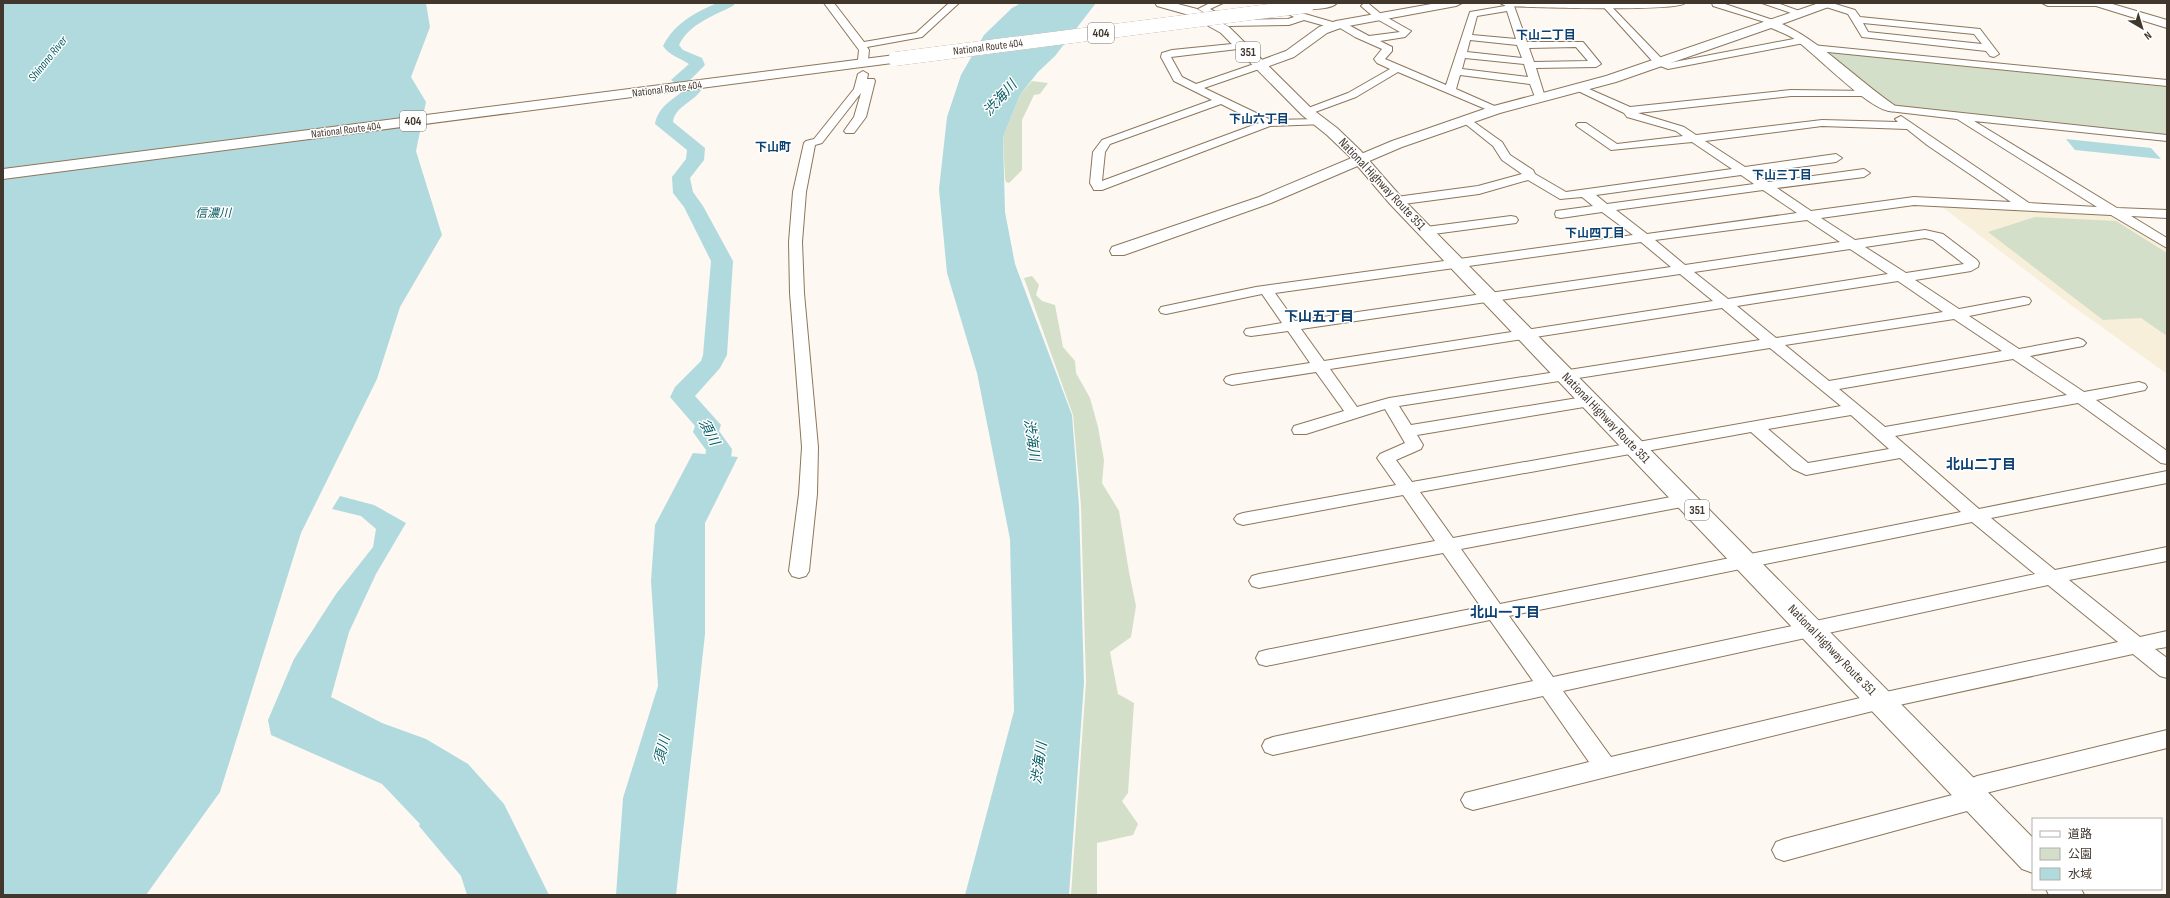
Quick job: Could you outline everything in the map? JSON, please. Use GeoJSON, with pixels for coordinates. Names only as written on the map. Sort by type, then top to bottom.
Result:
{"type":"FeatureCollection","features":[{"type":"Feature","properties":{"kind":"highway","name":"National Highway Route 351"},"geometry":{"type":"LineString","coordinates":[[1161,3],[1193,12],[1227,26],[1242,46],[1307,112],[1322,122],[1362,160],[1396,201],[2032,858]]}},
{"type":"Feature","properties":{"kind":"highway","name":"National Route 404"},"geometry":{"type":"LineString","coordinates":[[3,174],[822,68],[1305,11],[1331,3]]}},
{"type":"Feature","properties":{"kind":"street"},"geometry":{"type":"LineString","coordinates":[[799,571],[807,508],[810,448],[797,284],[797,223],[802,179],[810,143],[818,141],[858,89],[863,68],[864,50],[829,3]]}},
{"type":"Feature","properties":{"kind":"street"},"geometry":{"type":"LineString","coordinates":[[861,46],[919,35],[954,3]]}},
{"type":"Feature","properties":{"kind":"street"},"geometry":{"type":"LineString","coordinates":[[1218,3],[1203,9],[1227,26],[1289,22],[1305,11]]}},
{"type":"Feature","properties":{"kind":"street"},"geometry":{"type":"LineString","coordinates":[[1273,3],[1305,11],[1387,47],[1387,51],[1380,59],[1496,110]]}},
{"type":"Feature","properties":{"kind":"street"},"geometry":{"type":"LineString","coordinates":[[1196,87],[1290,54],[1323,30],[1338,25],[1378,16],[1456,3]]}},
{"type":"Feature","properties":{"kind":"street"},"geometry":{"type":"LineString","coordinates":[[1450,91],[1473,14],[1508,5],[1646,5],[1679,3]]}},
{"type":"Feature","properties":{"kind":"street"},"geometry":{"type":"LineString","coordinates":[[1768,3],[1800,13]]}},
{"type":"Feature","properties":{"kind":"street"},"geometry":{"type":"LineString","coordinates":[[2048,3],[2103,3]]}},
{"type":"Feature","properties":{"kind":"street"},"geometry":{"type":"LineString","coordinates":[[2098,3],[2167,24]]}},
{"type":"Feature","properties":{"kind":"street"},"geometry":{"type":"LineString","coordinates":[[1604,4],[1659,62],[1671,66],[1808,44],[2005,68],[2167,83]]}},
{"type":"Feature","properties":{"kind":"street"},"geometry":{"type":"LineString","coordinates":[[1716,4],[1773,23],[1786,29],[1808,44],[1867,93],[1889,108],[1908,126],[2025,206]]}},
{"type":"Feature","properties":{"kind":"street"},"geometry":{"type":"LineString","coordinates":[[1118,251],[1258,202],[1362,160],[1397,144],[1496,110],[1540,97],[1580,88],[1828,4],[1852,12],[1866,35],[1989,48]]}},
{"type":"Feature","properties":{"kind":"street"},"geometry":{"type":"LineString","coordinates":[[1508,5],[1540,97]]}},
{"type":"Feature","properties":{"kind":"street"},"geometry":{"type":"LineString","coordinates":[[1366,6],[1378,16],[1406,31],[1402,35],[1368,39]]}},
{"type":"Feature","properties":{"kind":"street"},"geometry":{"type":"LineString","coordinates":[[1858,20],[1977,31],[2005,68]]}},
{"type":"Feature","properties":{"kind":"street"},"geometry":{"type":"LineString","coordinates":[[1461,54],[1529,63],[1596,64],[1579,44],[1522,44],[1466,37]]}},
{"type":"Feature","properties":{"kind":"street"},"geometry":{"type":"LineString","coordinates":[[1242,46],[1166,55],[1178,79],[1269,123]]}},
{"type":"Feature","properties":{"kind":"street"},"geometry":{"type":"LineString","coordinates":[[850,130],[860,117],[870,86],[870,79],[863,68]]}},
{"type":"Feature","properties":{"kind":"street"},"geometry":{"type":"LineString","coordinates":[[1307,112],[1352,95],[1398,68]]}},
{"type":"Feature","properties":{"kind":"street"},"geometry":{"type":"LineString","coordinates":[[1456,71],[1535,81]]}},
{"type":"Feature","properties":{"kind":"street"},"geometry":{"type":"LineString","coordinates":[[1580,88],[1629,111],[1631,115],[1680,129],[1904,277],[2081,397],[2167,459]]}},
{"type":"Feature","properties":{"kind":"street"},"geometry":{"type":"LineString","coordinates":[[1629,111],[1791,93],[1867,93]]}},
{"type":"Feature","properties":{"kind":"street"},"geometry":{"type":"LineString","coordinates":[[1222,100],[1106,142],[1099,152],[1096,183],[1098,188],[1269,123],[1322,122]]}},
{"type":"Feature","properties":{"kind":"street"},"geometry":{"type":"LineString","coordinates":[[1889,108],[2167,138]]}},
{"type":"Feature","properties":{"kind":"street"},"geometry":{"type":"LineString","coordinates":[[1959,116],[2167,244]]}},
{"type":"Feature","properties":{"kind":"street"},"geometry":{"type":"LineString","coordinates":[[1467,120],[1498,144],[1499,150],[1504,156],[1529,173],[1529,176],[1564,196],[1836,158]]}},
{"type":"Feature","properties":{"kind":"street"},"geometry":{"type":"LineString","coordinates":[[1582,125],[1615,148],[1822,122],[1908,126]]}},
{"type":"Feature","properties":{"kind":"street"},"geometry":{"type":"LineString","coordinates":[[1561,214],[1864,173]]}},
{"type":"Feature","properties":{"kind":"street"},"geometry":{"type":"LineString","coordinates":[[1396,201],[1479,190],[1529,176]]}},
{"type":"Feature","properties":{"kind":"street"},"geometry":{"type":"LineString","coordinates":[[1586,194],[1643,237],[1827,386],[1883,433],[1975,515],[2167,670]]}},
{"type":"Feature","properties":{"kind":"street"},"geometry":{"type":"LineString","coordinates":[[1166,310],[1266,290],[1643,237],[1914,201],[2167,214]]}},
{"type":"Feature","properties":{"kind":"street"},"geometry":{"type":"LineString","coordinates":[[1426,231],[1511,220]]}},
{"type":"Feature","properties":{"kind":"street"},"geometry":{"type":"LineString","coordinates":[[1232,380],[1971,267],[1972,263],[1938,237],[1925,234],[1251,332]]}},
{"type":"Feature","properties":{"kind":"street"},"geometry":{"type":"LineString","coordinates":[[1266,290],[1293,326],[1353,413]]}},
{"type":"Feature","properties":{"kind":"street"},"geometry":{"type":"LineString","coordinates":[[1300,430],[1389,403],[1957,314],[2024,301]]}},
{"type":"Feature","properties":{"kind":"street"},"geometry":{"type":"LineString","coordinates":[[1827,386],[2078,343]]}},
{"type":"Feature","properties":{"kind":"street"},"geometry":{"type":"LineString","coordinates":[[1883,433],[2139,387]]}},
{"type":"Feature","properties":{"kind":"street"},"geometry":{"type":"LineString","coordinates":[[1407,431],[1590,401]]}},
{"type":"Feature","properties":{"kind":"street"},"geometry":{"type":"LineString","coordinates":[[1389,403],[1415,444],[1386,458],[1446,545],[1496,612],[1606,768]]}},
{"type":"Feature","properties":{"kind":"street"},"geometry":{"type":"LineString","coordinates":[[1243,519],[1406,488],[1854,409]]}},
{"type":"Feature","properties":{"kind":"street"},"geometry":{"type":"LineString","coordinates":[[1756,427],[1799,466],[1806,469],[1903,452]]}},
{"type":"Feature","properties":{"kind":"street"},"geometry":{"type":"LineString","coordinates":[[1266,658],[2167,477]]}},
{"type":"Feature","properties":{"kind":"street"},"geometry":{"type":"LineString","coordinates":[[1258,581],[1687,500]]}},
{"type":"Feature","properties":{"kind":"street"},"geometry":{"type":"LineString","coordinates":[[1273,746],[2052,577],[2167,554]]}},
{"type":"Feature","properties":{"kind":"street"},"geometry":{"type":"LineString","coordinates":[[1473,800],[1881,702],[2167,639]]}},
{"type":"Feature","properties":{"kind":"street"},"geometry":{"type":"LineString","coordinates":[[1784,850],[1967,801],[1968,791],[1985,784],[2167,739]]}},
{"type":"Feature","properties":{"kind":"shaded area"},"geometry":{"type":"Polygon","coordinates":[[[1941,206],[2118,215],[2167,246],[2167,374],[2067,302],[1941,206]]]}},
{"type":"Feature","properties":{"kind":"green space"},"geometry":{"type":"Polygon","coordinates":[[[1830,52],[2167,87],[2167,136],[1892,105],[1827,53],[1830,52]]]}},
{"type":"Feature","properties":{"kind":"green space"},"geometry":{"type":"Polygon","coordinates":[[[1032,81],[1048,83],[1040,94],[1034,95],[1022,120],[1022,170],[1009,183],[1006,182],[1005,178],[1003,137],[1020,95],[1032,81]]]}},
{"type":"Feature","properties":{"kind":"green space"},"geometry":{"type":"Polygon","coordinates":[[[2035,217],[2116,221],[2167,253],[2167,336],[2141,318],[2103,320],[1988,232],[2035,217]]]}},
{"type":"Feature","properties":{"kind":"green space"},"geometry":{"type":"Polygon","coordinates":[[[1032,276],[1039,285],[1036,295],[1042,301],[1055,305],[1063,347],[1075,361],[1076,373],[1090,398],[1098,427],[1104,460],[1102,483],[1119,511],[1136,606],[1131,637],[1110,652],[1118,694],[1134,703],[1128,793],[1122,801],[1138,824],[1133,835],[1097,843],[1097,895],[1071,895],[1086,682],[1081,506],[1073,415],[1024,278],[1032,276]]]}},
{"type":"Feature","properties":{"kind":"water","name":"信濃川"},"geometry":{"type":"Polygon","coordinates":[[[3,3],[426,3],[430,27],[411,77],[426,102],[416,151],[442,235],[400,307],[377,379],[301,533],[220,792],[146,895],[3,895],[3,3]]]}},
{"type":"Feature","properties":{"kind":"water","name":"渋海川"},"geometry":{"type":"Polygon","coordinates":[[[1021,3],[1096,3],[1055,56],[1038,72],[1020,95],[1003,137],[1005,212],[1015,264],[1072,415],[1079,506],[1084,683],[1069,895],[965,895],[1014,711],[1010,539],[977,373],[947,273],[939,189],[947,117],[961,75],[984,35],[1012,8],[1021,3]]]}},
{"type":"Feature","properties":{"kind":"water"},"geometry":{"type":"Polygon","coordinates":[[[2066,139],[2151,148],[2161,159],[2075,150],[2066,139]]]}},
{"type":"Feature","properties":{"kind":"water"},"geometry":{"type":"Polygon","coordinates":[[[693,453],[738,457],[705,523],[705,634],[676,895],[616,895],[623,798],[658,686],[651,581],[655,525],[693,453]]]}},
{"type":"Feature","properties":{"kind":"water"},"geometry":{"type":"Polygon","coordinates":[[[340,496],[374,505],[406,523],[376,574],[349,632],[331,697],[382,723],[426,739],[468,764],[504,804],[549,895],[467,895],[461,876],[419,826],[420,824],[382,784],[271,735],[268,720],[294,659],[336,594],[373,547],[376,529],[361,516],[332,509],[340,496]]]}},
{"type":"Feature","properties":{"kind":"waterway","name":"須川"},"geometry":{"type":"LineString","coordinates":[[699,485],[718,459],[719,449],[706,432],[708,425],[682,397],[684,392],[712,363],[715,355],[722,261],[693,206],[683,193],[681,177],[695,160],[696,148],[664,124],[665,118],[670,109],[694,89],[679,80],[691,72],[697,65],[696,61],[678,53],[671,46],[675,38],[687,25],[703,15],[728,3]]}},
{"type":"Feature","properties":{"kind":"district","name":"下山二丁目"},"geometry":{"type":"Point","coordinates":[1546,35]}},
{"type":"Feature","properties":{"kind":"district","name":"下山六丁目"},"geometry":{"type":"Point","coordinates":[1259,119]}},
{"type":"Feature","properties":{"kind":"district","name":"下山町"},"geometry":{"type":"Point","coordinates":[773,147]}},
{"type":"Feature","properties":{"kind":"district","name":"下山三丁目"},"geometry":{"type":"Point","coordinates":[1782,175]}},
{"type":"Feature","properties":{"kind":"district","name":"下山四丁目"},"geometry":{"type":"Point","coordinates":[1595,233]}},
{"type":"Feature","properties":{"kind":"district","name":"下山五丁目"},"geometry":{"type":"Point","coordinates":[1319,316]}},
{"type":"Feature","properties":{"kind":"district","name":"北山二丁目"},"geometry":{"type":"Point","coordinates":[1981,464]}},
{"type":"Feature","properties":{"kind":"district","name":"北山一丁目"},"geometry":{"type":"Point","coordinates":[1505,612]}},
{"type":"Feature","properties":{"kind":"water label","name":"Shinano River"},"geometry":{"type":"Point","coordinates":[48,59]}}]}
